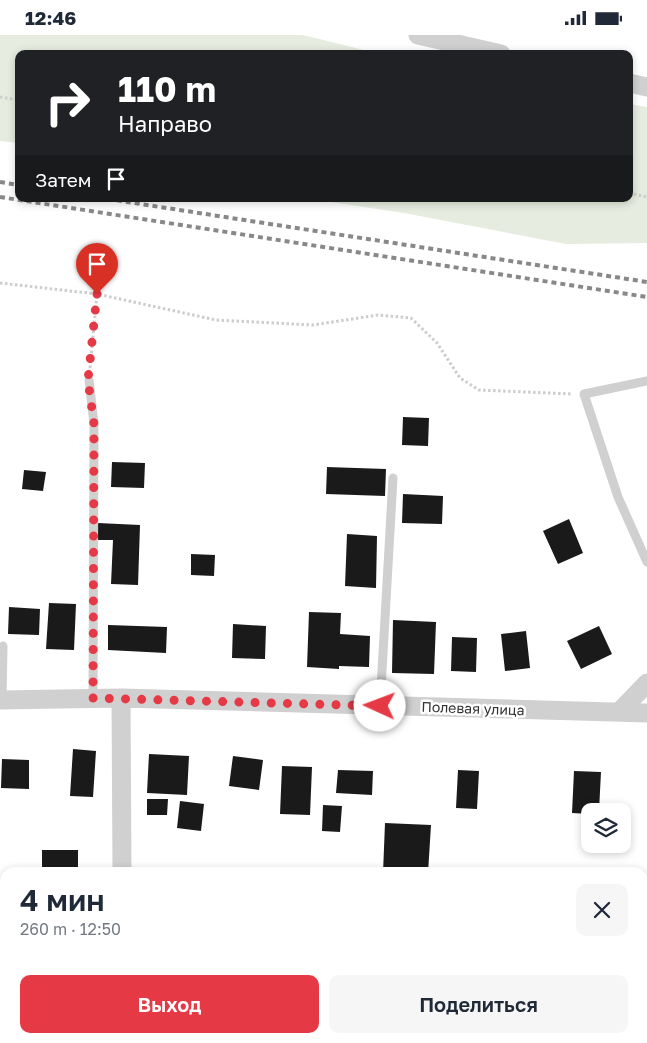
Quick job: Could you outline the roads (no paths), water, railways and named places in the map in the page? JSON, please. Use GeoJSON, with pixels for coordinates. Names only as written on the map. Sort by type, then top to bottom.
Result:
{"type":"FeatureCollection","features":[{"type":"Feature","properties":{"kind":"street"},"geometry":{"type":"LineString","coordinates":[[418,35],[483,50]]}},
{"type":"Feature","properties":{"kind":"street"},"geometry":{"type":"LineString","coordinates":[[633,84],[647,87]]}},
{"type":"Feature","properties":{"kind":"street"},"geometry":{"type":"LineString","coordinates":[[619,712],[647,683]]}},
{"type":"Feature","properties":{"kind":"street"},"geometry":{"type":"LineString","coordinates":[[121,698],[122,867]]}},
{"type":"Feature","properties":{"kind":"street","name":"Полевая улица"},"geometry":{"type":"LineString","coordinates":[[1,700],[121,698],[647,713]]}},
{"type":"Feature","properties":{"kind":"lane"},"geometry":{"type":"LineString","coordinates":[[88,380],[94,424],[93,698]]}},
{"type":"Feature","properties":{"kind":"lane"},"geometry":{"type":"LineString","coordinates":[[647,381],[584,394],[618,497],[647,562]]}},
{"type":"Feature","properties":{"kind":"lane"},"geometry":{"type":"LineString","coordinates":[[380,706],[393,478]]}},
{"type":"Feature","properties":{"kind":"lane"},"geometry":{"type":"LineString","coordinates":[[1,700],[3,646]]}},
{"type":"Feature","properties":{"kind":"railway"},"geometry":{"type":"LineString","coordinates":[[0,182],[15,184]]}},
{"type":"Feature","properties":{"kind":"railway"},"geometry":{"type":"LineString","coordinates":[[0,197],[15,199]]}},
{"type":"Feature","properties":{"kind":"railway"},"geometry":{"type":"LineString","coordinates":[[32,202],[647,297]]}},
{"type":"Feature","properties":{"kind":"railway"},"geometry":{"type":"LineString","coordinates":[[127,202],[647,282]]}}]}
